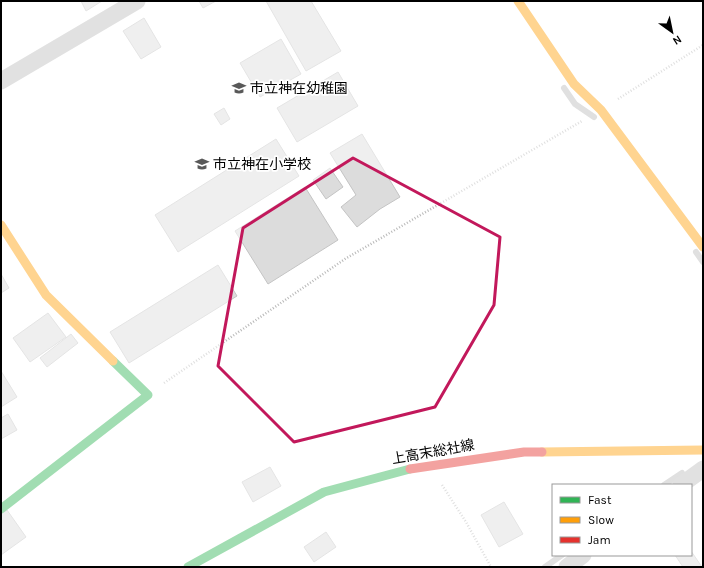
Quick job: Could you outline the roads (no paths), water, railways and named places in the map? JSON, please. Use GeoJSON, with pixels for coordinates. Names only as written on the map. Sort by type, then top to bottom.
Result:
{"type":"FeatureCollection","features":[{"type":"Feature","properties":{"kind":"street"},"geometry":{"type":"LineString","coordinates":[[1,81],[137,1]]}},
{"type":"Feature","properties":{"kind":"street"},"geometry":{"type":"LineString","coordinates":[[518,1],[574,84],[601,110],[703,247]]}},
{"type":"Feature","properties":{"kind":"street"},"geometry":{"type":"LineString","coordinates":[[1,225],[46,295],[148,395],[1,509]]}},
{"type":"Feature","properties":{"kind":"street","name":"上高末総社線"},"geometry":{"type":"LineString","coordinates":[[188,567],[324,492],[428,464],[524,452],[703,450]]}},
{"type":"Feature","properties":{"kind":"street"},"geometry":{"type":"LineString","coordinates":[[682,484],[703,469]]}},
{"type":"Feature","properties":{"kind":"street"},"geometry":{"type":"LineString","coordinates":[[567,567],[582,556]]}},
{"type":"Feature","properties":{"kind":"waterway"},"geometry":{"type":"LineString","coordinates":[[564,88],[575,104],[594,117]]}},
{"type":"Feature","properties":{"kind":"waterway"},"geometry":{"type":"LineString","coordinates":[[696,252],[703,262]]}},
{"type":"Feature","properties":{"kind":"waterway"},"geometry":{"type":"LineString","coordinates":[[666,484],[682,473]]}},
{"type":"Feature","properties":{"kind":"waterway"},"geometry":{"type":"LineString","coordinates":[[545,567],[561,556]]}},
{"type":"Feature","properties":{"kind":"place","name":"市立神在幼稚園"},"geometry":{"type":"Point","coordinates":[239,88]}},
{"type":"Feature","properties":{"kind":"place","name":"市立神在小学校"},"geometry":{"type":"Point","coordinates":[202,164]}}]}
